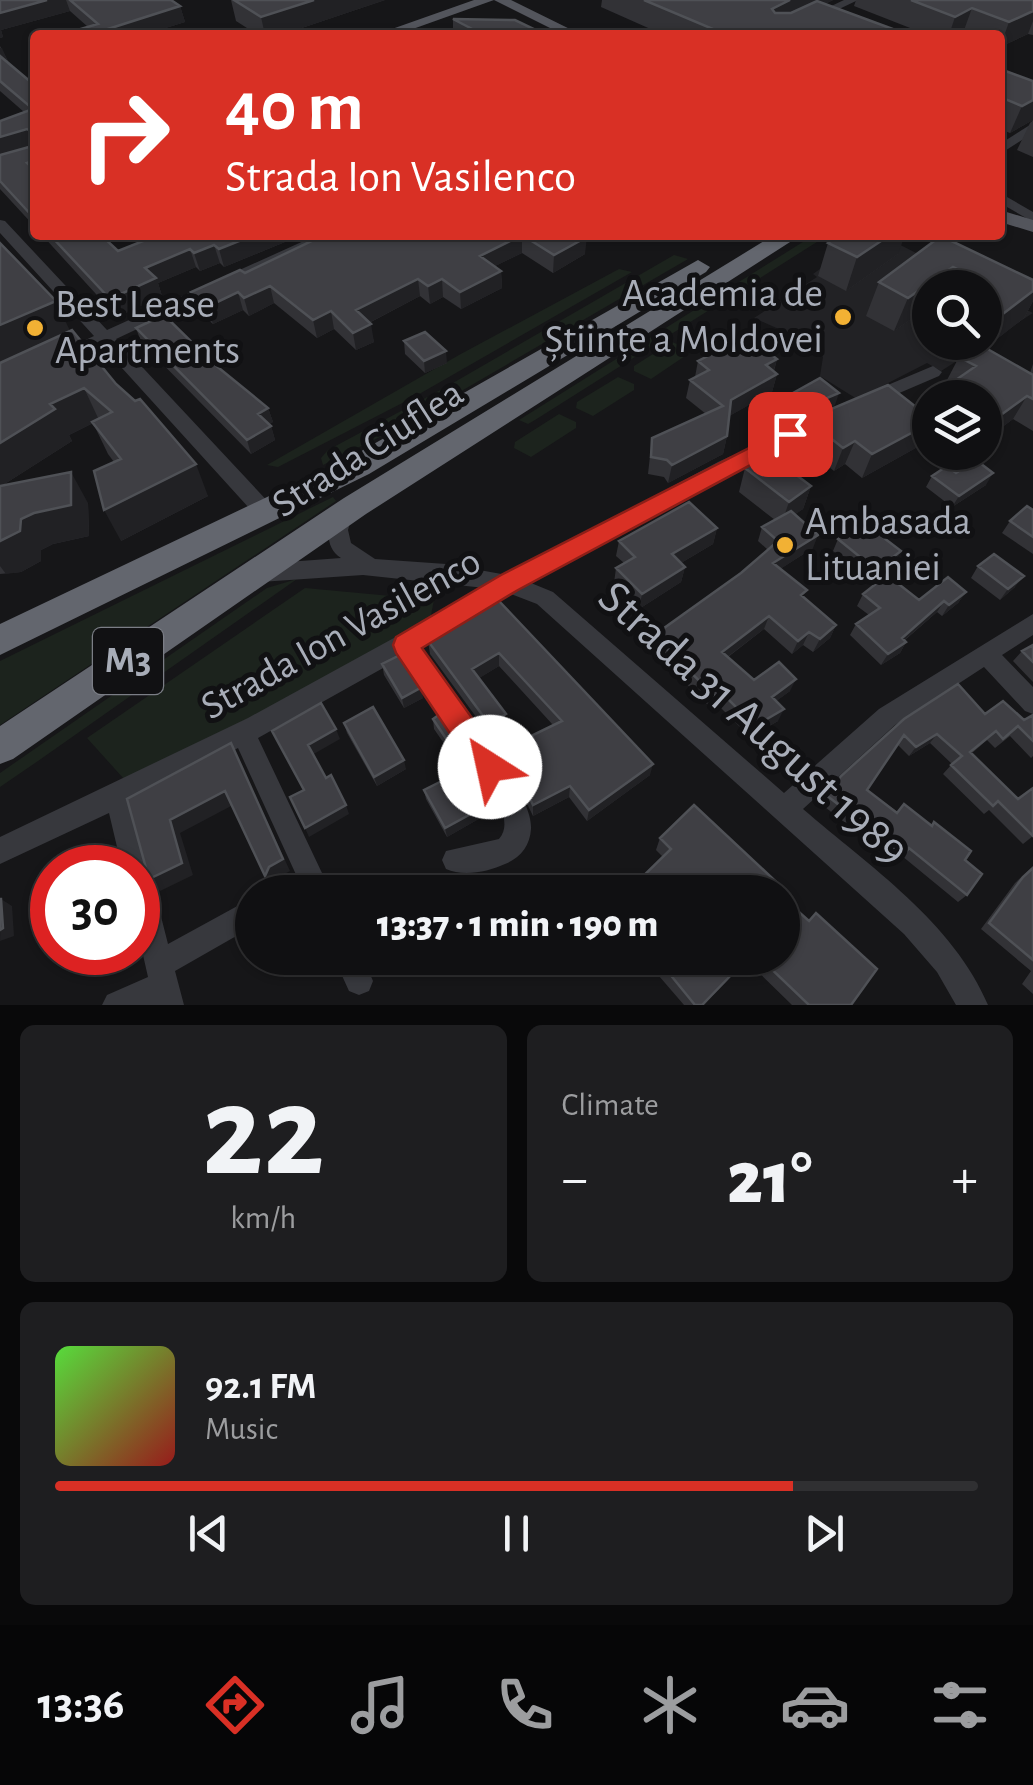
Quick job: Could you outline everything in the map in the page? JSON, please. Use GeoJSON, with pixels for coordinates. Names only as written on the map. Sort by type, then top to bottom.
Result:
{"type":"FeatureCollection","features":[{"type":"Feature","properties":{"kind":"highway","name":"Strada Ciuflea"},"geometry":{"type":"LineString","coordinates":[[0,640],[396,446],[745,240]]}},
{"type":"Feature","properties":{"kind":"highway","name":"Strada Ciuflea"},"geometry":{"type":"LineString","coordinates":[[0,747],[483,423],[782,240]]}},
{"type":"Feature","properties":{"kind":"main road"},"geometry":{"type":"LineString","coordinates":[[397,30],[487,0]]}},
{"type":"Feature","properties":{"kind":"main road"},"geometry":{"type":"LineString","coordinates":[[500,0],[565,30]]}},
{"type":"Feature","properties":{"kind":"main road"},"geometry":{"type":"LineString","coordinates":[[1005,217],[1033,222]]}},
{"type":"Feature","properties":{"kind":"street"},"geometry":{"type":"LineString","coordinates":[[787,30],[853,0]]}},
{"type":"Feature","properties":{"kind":"street"},"geometry":{"type":"LineString","coordinates":[[1005,147],[1033,128]]}},
{"type":"Feature","properties":{"kind":"street"},"geometry":{"type":"LineString","coordinates":[[1005,200],[1033,222]]}},
{"type":"Feature","properties":{"kind":"street"},"geometry":{"type":"LineString","coordinates":[[0,224],[266,513]]}},
{"type":"Feature","properties":{"kind":"street"},"geometry":{"type":"LineString","coordinates":[[49,364],[318,240]]}},
{"type":"Feature","properties":{"kind":"street","name":"Strada Ion Vasilenco"},"geometry":{"type":"LineString","coordinates":[[0,851],[118,798],[244,734],[406,645],[510,582],[730,464],[932,372]]}},
{"type":"Feature","properties":{"kind":"street"},"geometry":{"type":"LineString","coordinates":[[342,515],[338,530],[342,548],[360,562],[375,567]]}},
{"type":"Feature","properties":{"kind":"street","name":"Strada 31 August 1989"},"geometry":{"type":"LineString","coordinates":[[256,574],[298,567],[375,567],[510,582],[529,590],[557,608],[924,934],[948,962],[973,1005]]}},
{"type":"Feature","properties":{"kind":"street"},"geometry":{"type":"LineString","coordinates":[[786,808],[887,717],[1033,623]]}},
{"type":"Feature","properties":{"kind":"street"},"geometry":{"type":"LineString","coordinates":[[406,645],[511,798],[519,819],[517,840],[510,848],[490,857],[456,860]]}},
{"type":"Feature","properties":{"kind":"street"},"geometry":{"type":"LineString","coordinates":[[986,654],[1033,703]]}},
{"type":"Feature","properties":{"kind":"street"},"geometry":{"type":"LineString","coordinates":[[244,734],[301,875]]}},
{"type":"Feature","properties":{"kind":"street"},"geometry":{"type":"LineString","coordinates":[[118,798],[129,845]]}},
{"type":"Feature","properties":{"kind":"street"},"geometry":{"type":"LineString","coordinates":[[118,1005],[164,985],[235,926]]}},
{"type":"Feature","properties":{"kind":"shaded area"},"geometry":{"type":"Polygon","coordinates":[[[806,240],[820,240],[535,420],[528,424],[519,420],[806,240]]]}},
{"type":"Feature","properties":{"kind":"shaded area","name":"Academia de Științe a Moldovei"},"geometry":{"type":"Polygon","coordinates":[[[860,240],[891,240],[949,270],[912,270],[912,360],[958,360],[941,371],[927,363],[857,399],[820,376],[823,357],[814,345],[754,318],[817,277],[813,274],[860,240]]]}},
{"type":"Feature","properties":{"kind":"shaded area"},"geometry":{"type":"Polygon","coordinates":[[[674,255],[688,259],[396,429],[323,465],[321,458],[328,450],[446,387],[674,255]]]}},
{"type":"Feature","properties":{"kind":"shaded area"},"geometry":{"type":"Polygon","coordinates":[[[619,269],[632,272],[414,397],[278,467],[267,465],[459,355],[619,269]]]}},
{"type":"Feature","properties":{"kind":"shaded area","name":"Academia de Științe a Moldovei"},"geometry":{"type":"Polygon","coordinates":[[[1002,297],[1033,313],[1002,333],[1002,297]]]}},
{"type":"Feature","properties":{"kind":"shaded area"},"geometry":{"type":"Polygon","coordinates":[[[672,342],[689,349],[688,354],[651,379],[634,371],[634,366],[672,342]]]}},
{"type":"Feature","properties":{"kind":"shaded area"},"geometry":{"type":"Polygon","coordinates":[[[618,377],[634,384],[634,390],[593,416],[576,408],[577,402],[618,377]]]}},
{"type":"Feature","properties":{"kind":"shaded area"},"geometry":{"type":"Polygon","coordinates":[[[559,414],[576,422],[576,428],[531,457],[514,448],[515,442],[559,414]]]}},
{"type":"Feature","properties":{"kind":"shaded area"},"geometry":{"type":"Polygon","coordinates":[[[333,497],[336,501],[0,725],[0,661],[333,497]]]}},
{"type":"Feature","properties":{"kind":"shaded area"},"geometry":{"type":"Polygon","coordinates":[[[297,579],[0,787],[0,773],[267,588],[297,579]]]}},
{"type":"Feature","properties":{"kind":"shaded area"},"geometry":{"type":"Polygon","coordinates":[[[305,588],[434,600],[431,615],[425,621],[133,789],[87,738],[305,588]]]}},
{"type":"Feature","properties":{"kind":"building"},"geometry":{"type":"Polygon","coordinates":[[[0,0],[47,0],[0,13],[0,0]]]}},
{"type":"Feature","properties":{"kind":"building"},"geometry":{"type":"Polygon","coordinates":[[[70,0],[171,0],[180,6],[110,30],[77,30],[98,24],[70,0]]]}},
{"type":"Feature","properties":{"kind":"building"},"geometry":{"type":"Polygon","coordinates":[[[234,0],[314,0],[261,17],[234,0]]]}},
{"type":"Feature","properties":{"kind":"building"},"geometry":{"type":"Polygon","coordinates":[[[644,0],[790,0],[772,9],[775,13],[791,13],[817,1],[895,30],[715,30],[644,0]]]}},
{"type":"Feature","properties":{"kind":"building"},"geometry":{"type":"Polygon","coordinates":[[[911,0],[1033,0],[1033,11],[1009,22],[972,8],[955,17],[911,0]]]}},
{"type":"Feature","properties":{"kind":"building"},"geometry":{"type":"Polygon","coordinates":[[[453,19],[515,20],[536,30],[474,30],[453,19]]]}},
{"type":"Feature","properties":{"kind":"building"},"geometry":{"type":"Polygon","coordinates":[[[0,56],[30,81],[30,106],[0,81],[0,56]]]}},
{"type":"Feature","properties":{"kind":"building"},"geometry":{"type":"Polygon","coordinates":[[[1005,71],[1033,81],[1033,100],[1022,106],[1005,99],[1005,71]]]}},
{"type":"Feature","properties":{"kind":"building"},"geometry":{"type":"Polygon","coordinates":[[[30,110],[30,131],[0,137],[0,121],[30,110]]]}},
{"type":"Feature","properties":{"kind":"building"},"geometry":{"type":"Polygon","coordinates":[[[30,142],[27,163],[30,214],[0,181],[0,155],[29,147],[30,142]]]}},
{"type":"Feature","properties":{"kind":"building"},"geometry":{"type":"Polygon","coordinates":[[[55,240],[106,240],[118,251],[146,240],[242,240],[219,249],[214,245],[194,253],[190,249],[145,268],[156,278],[110,299],[55,240]]]}},
{"type":"Feature","properties":{"kind":"building"},"geometry":{"type":"Polygon","coordinates":[[[314,240],[512,240],[480,256],[501,271],[460,292],[442,279],[428,286],[418,279],[356,310],[371,324],[353,333],[331,311],[313,320],[270,286],[244,298],[238,292],[207,307],[191,292],[240,270],[245,273],[314,240]]]}},
{"type":"Feature","properties":{"kind":"building"},"geometry":{"type":"Polygon","coordinates":[[[530,240],[582,240],[554,255],[530,240]]]}},
{"type":"Feature","properties":{"kind":"building"},"geometry":{"type":"Polygon","coordinates":[[[832,240],[882,240],[857,257],[828,243],[832,240]]]}},
{"type":"Feature","properties":{"kind":"building"},"geometry":{"type":"Polygon","coordinates":[[[936,240],[949,240],[1033,280],[1033,291],[1002,315],[1002,270],[912,270],[912,295],[908,298],[879,282],[936,240]]]}},
{"type":"Feature","properties":{"kind":"building"},"geometry":{"type":"Polygon","coordinates":[[[0,243],[56,301],[0,325],[0,243]]]}},
{"type":"Feature","properties":{"kind":"building"},"geometry":{"type":"Polygon","coordinates":[[[164,315],[214,364],[268,408],[258,414],[271,426],[247,440],[136,328],[164,315]]]}},
{"type":"Feature","properties":{"kind":"building"},"geometry":{"type":"Polygon","coordinates":[[[72,330],[116,384],[135,401],[140,399],[196,464],[104,510],[94,471],[121,459],[92,422],[112,412],[84,388],[50,404],[55,409],[0,443],[0,363],[72,330]]]}},
{"type":"Feature","properties":{"kind":"building"},"geometry":{"type":"Polygon","coordinates":[[[425,332],[446,351],[424,361],[404,341],[425,332]]]}},
{"type":"Feature","properties":{"kind":"building"},"geometry":{"type":"Polygon","coordinates":[[[736,342],[745,349],[756,343],[777,359],[766,365],[777,374],[731,400],[727,436],[672,465],[651,457],[652,438],[723,406],[690,380],[709,370],[698,361],[736,342]]]}},
{"type":"Feature","properties":{"kind":"building"},"geometry":{"type":"Polygon","coordinates":[[[1002,357],[1033,375],[1033,399],[1027,396],[1002,414],[1002,380],[956,380],[976,366],[965,360],[1002,357]]]}},
{"type":"Feature","properties":{"kind":"building"},"geometry":{"type":"Polygon","coordinates":[[[820,378],[839,393],[801,409],[786,397],[820,378]]]}},
{"type":"Feature","properties":{"kind":"building"},"geometry":{"type":"Polygon","coordinates":[[[888,385],[912,404],[912,433],[872,454],[855,441],[843,448],[833,440],[779,462],[811,486],[789,502],[745,468],[771,450],[765,444],[791,437],[828,415],[824,412],[888,385]]]}},
{"type":"Feature","properties":{"kind":"building"},"geometry":{"type":"Polygon","coordinates":[[[941,470],[993,473],[959,496],[932,476],[941,470]]]}},
{"type":"Feature","properties":{"kind":"building"},"geometry":{"type":"Polygon","coordinates":[[[71,472],[71,505],[21,519],[20,531],[0,541],[0,486],[71,472]]]}},
{"type":"Feature","properties":{"kind":"building"},"geometry":{"type":"Polygon","coordinates":[[[689,502],[717,528],[672,554],[685,567],[642,594],[616,568],[635,557],[619,541],[689,502]]]}},
{"type":"Feature","properties":{"kind":"building"},"geometry":{"type":"Polygon","coordinates":[[[1027,506],[1033,510],[1033,537],[1010,521],[1027,506]]]}},
{"type":"Feature","properties":{"kind":"building"},"geometry":{"type":"Polygon","coordinates":[[[791,511],[818,535],[773,563],[807,590],[801,595],[836,625],[820,639],[809,632],[798,641],[769,616],[722,652],[754,680],[779,662],[796,679],[772,697],[784,709],[755,726],[725,696],[720,701],[653,636],[741,573],[778,541],[762,527],[791,511]]]}},
{"type":"Feature","properties":{"kind":"building"},"geometry":{"type":"Polygon","coordinates":[[[863,522],[901,551],[876,570],[838,539],[863,522]]]}},
{"type":"Feature","properties":{"kind":"building"},"geometry":{"type":"Polygon","coordinates":[[[994,554],[1024,576],[1008,589],[978,566],[994,554]]]}},
{"type":"Feature","properties":{"kind":"building"},"geometry":{"type":"Polygon","coordinates":[[[887,575],[919,600],[948,577],[966,592],[949,605],[944,601],[902,638],[906,642],[888,654],[856,624],[880,608],[863,594],[887,575]]]}},
{"type":"Feature","properties":{"kind":"building"},"geometry":{"type":"Polygon","coordinates":[[[499,601],[653,764],[589,810],[570,786],[533,805],[506,748],[562,721],[499,653],[472,669],[506,714],[489,724],[428,641],[499,601]]]}},
{"type":"Feature","properties":{"kind":"building"},"geometry":{"type":"Polygon","coordinates":[[[1033,645],[1033,662],[1022,651],[1033,645]]]}},
{"type":"Feature","properties":{"kind":"building"},"geometry":{"type":"Polygon","coordinates":[[[400,655],[422,687],[402,698],[382,664],[400,655]]]}},
{"type":"Feature","properties":{"kind":"building"},"geometry":{"type":"Polygon","coordinates":[[[958,684],[985,714],[1003,701],[1024,720],[1033,715],[1033,741],[1018,726],[1003,739],[996,731],[970,752],[1018,799],[1033,788],[1033,836],[998,801],[993,806],[951,765],[962,756],[937,734],[916,747],[904,735],[867,790],[897,813],[904,804],[971,851],[965,860],[982,874],[967,895],[909,848],[904,855],[826,795],[841,776],[904,719],[958,684]]]}},
{"type":"Feature","properties":{"kind":"building"},"geometry":{"type":"Polygon","coordinates":[[[321,703],[336,729],[308,745],[326,778],[331,775],[346,805],[305,828],[290,797],[304,790],[272,731],[321,703]]]}},
{"type":"Feature","properties":{"kind":"building"},"geometry":{"type":"Polygon","coordinates":[[[373,707],[404,760],[374,777],[344,723],[373,707]]]}},
{"type":"Feature","properties":{"kind":"building"},"geometry":{"type":"Polygon","coordinates":[[[440,714],[460,744],[453,749],[433,719],[440,714]]]}},
{"type":"Feature","properties":{"kind":"building"},"geometry":{"type":"Polygon","coordinates":[[[231,743],[283,859],[269,867],[265,875],[225,791],[170,820],[182,863],[160,874],[160,845],[140,845],[127,799],[231,743]]]}},
{"type":"Feature","properties":{"kind":"building"},"geometry":{"type":"Polygon","coordinates":[[[468,768],[489,804],[445,828],[424,790],[468,768]]]}},
{"type":"Feature","properties":{"kind":"building"},"geometry":{"type":"Polygon","coordinates":[[[694,805],[769,875],[644,875],[671,849],[660,838],[694,805]]]}},
{"type":"Feature","properties":{"kind":"building"},"geometry":{"type":"Polygon","coordinates":[[[1033,868],[1033,960],[989,923],[1033,868]]]}},
{"type":"Feature","properties":{"kind":"building"},"geometry":{"type":"Polygon","coordinates":[[[800,913],[809,921],[816,913],[877,969],[851,1005],[809,1005],[778,975],[800,975],[800,913]]]}},
{"type":"Feature","properties":{"kind":"building"},"geometry":{"type":"Polygon","coordinates":[[[671,975],[731,975],[702,1005],[695,1005],[671,975]]]}},
{"type":"Feature","properties":{"kind":"place","name":"Academia de Științe a Moldovei"},"geometry":{"type":"Point","coordinates":[843,317]}},
{"type":"Feature","properties":{"kind":"place","name":"Best Lease Apartments"},"geometry":{"type":"Point","coordinates":[35,328]}},
{"type":"Feature","properties":{"kind":"place","name":"Ambasada Lituaniei"},"geometry":{"type":"Point","coordinates":[785,545]}},
{"type":"Feature","properties":{"kind":"route"},"geometry":{"type":"LineString","coordinates":[[490,767],[406,645],[510,582],[790,434]]}}]}
